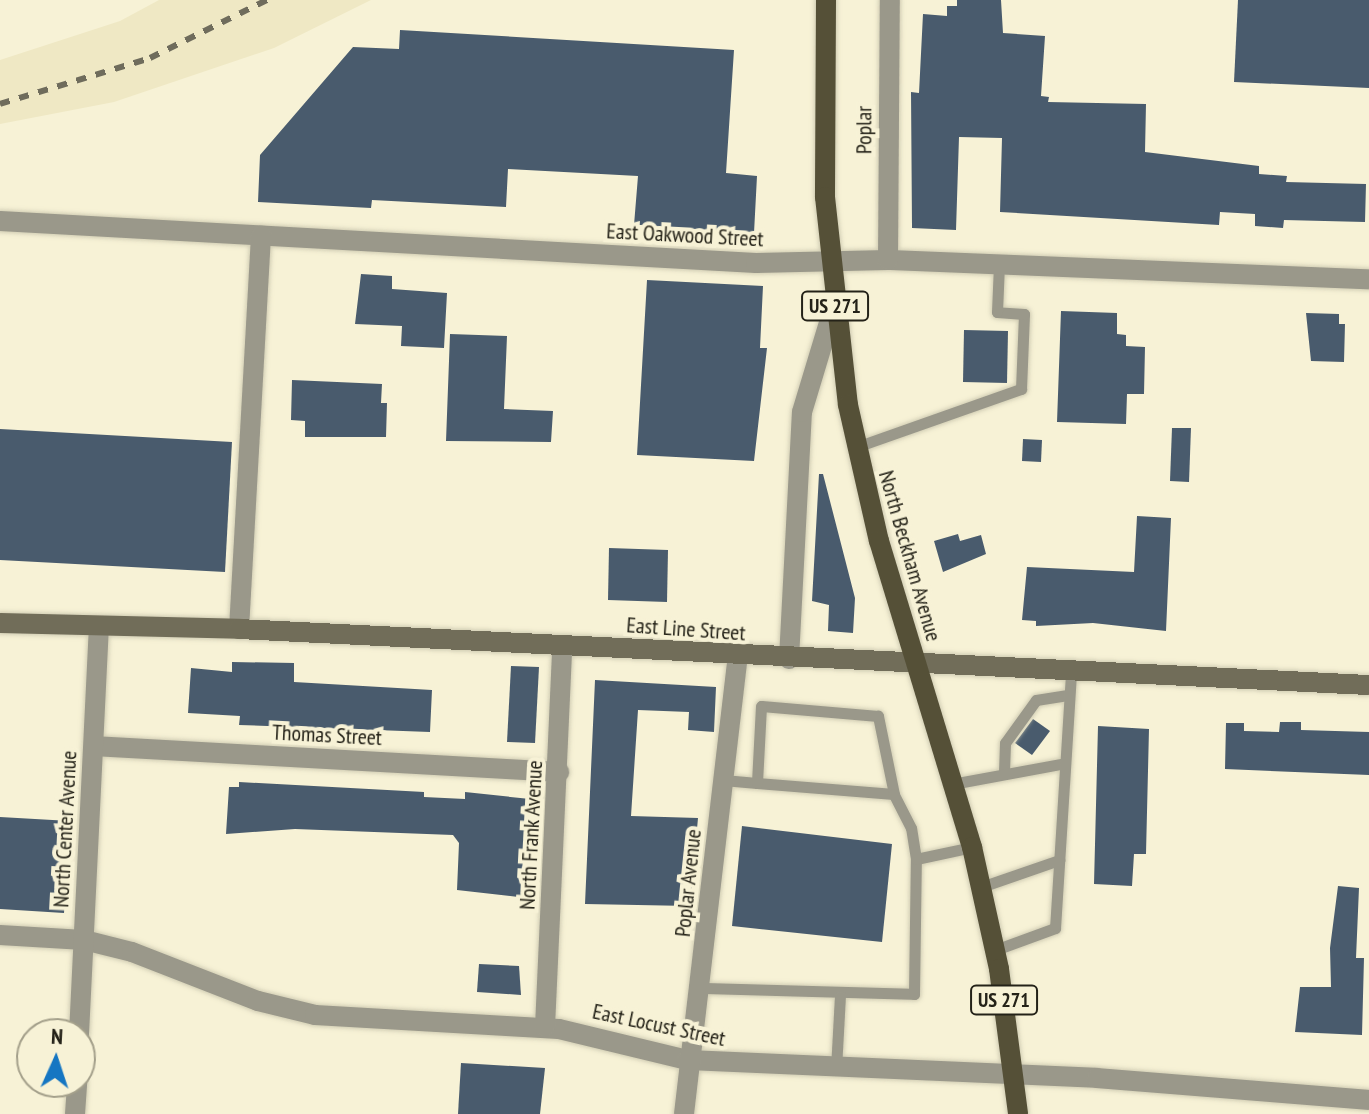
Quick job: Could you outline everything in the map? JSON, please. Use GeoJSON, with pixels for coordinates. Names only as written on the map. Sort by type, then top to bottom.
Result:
{"type":"FeatureCollection","features":[{"type":"Feature","properties":{"kind":"main road","name":"North Beckham Avenue"},"geometry":{"type":"LineString","coordinates":[[826,0],[824,114],[831,261],[856,447],[916,665],[972,847],[995,950],[1018,1114]]}},
{"type":"Feature","properties":{"kind":"street","name":"Poplar"},"geometry":{"type":"LineString","coordinates":[[888,260],[890,0]]}},
{"type":"Feature","properties":{"kind":"street","name":"East Oakwood Street"},"geometry":{"type":"LineString","coordinates":[[0,221],[756,263],[888,260],[1369,279]]}},
{"type":"Feature","properties":{"kind":"street"},"geometry":{"type":"LineString","coordinates":[[239,629],[261,236]]}},
{"type":"Feature","properties":{"kind":"street"},"geometry":{"type":"LineString","coordinates":[[789,659],[802,412],[835,303]]}},
{"type":"Feature","properties":{"kind":"street","name":"East Line Street"},"geometry":{"type":"LineString","coordinates":[[0,623],[239,629],[738,657],[1369,685]]}},
{"type":"Feature","properties":{"kind":"street","name":"North Center Avenue"},"geometry":{"type":"LineString","coordinates":[[80,1018],[99,626]]}},
{"type":"Feature","properties":{"kind":"street","name":"North Frank Avenue"},"geometry":{"type":"LineString","coordinates":[[545,1027],[559,772],[562,646]]}},
{"type":"Feature","properties":{"kind":"street","name":"Poplar Avenue"},"geometry":{"type":"LineString","coordinates":[[684,1114],[687,1060],[701,988],[738,657]]}},
{"type":"Feature","properties":{"kind":"street","name":"Thomas Street"},"geometry":{"type":"LineString","coordinates":[[94,746],[559,772]]}},
{"type":"Feature","properties":{"kind":"street","name":"East Locust Street"},"geometry":{"type":"LineString","coordinates":[[0,935],[84,940],[144,956],[285,1009],[545,1027],[687,1060],[1015,1076],[1369,1100]]}},
{"type":"Feature","properties":{"kind":"lane"},"geometry":{"type":"LineString","coordinates":[[856,447],[1021,389],[1024,314],[997,312],[999,264]]}},
{"type":"Feature","properties":{"kind":"lane"},"geometry":{"type":"LineString","coordinates":[[995,950],[1055,928],[1061,764],[1071,673]]}},
{"type":"Feature","properties":{"kind":"lane"},"geometry":{"type":"LineString","coordinates":[[1004,772],[1005,743],[1036,700],[1068,695]]}},
{"type":"Feature","properties":{"kind":"lane"},"geometry":{"type":"LineString","coordinates":[[701,988],[840,996],[914,994],[916,859],[911,828],[894,794],[878,716],[761,706],[757,783]]}},
{"type":"Feature","properties":{"kind":"lane"},"geometry":{"type":"LineString","coordinates":[[952,784],[1004,772],[1061,764]]}},
{"type":"Feature","properties":{"kind":"lane"},"geometry":{"type":"LineString","coordinates":[[723,780],[894,794]]}},
{"type":"Feature","properties":{"kind":"lane"},"geometry":{"type":"LineString","coordinates":[[916,859],[972,847]]}},
{"type":"Feature","properties":{"kind":"lane"},"geometry":{"type":"LineString","coordinates":[[981,887],[1059,860]]}},
{"type":"Feature","properties":{"kind":"lane"},"geometry":{"type":"LineString","coordinates":[[836,1069],[840,996]]}},
{"type":"Feature","properties":{"kind":"shaded area"},"geometry":{"type":"Polygon","coordinates":[[[159,0],[371,0],[274,48],[114,102],[0,124],[0,60],[120,21],[159,0]]]}},
{"type":"Feature","properties":{"kind":"building"},"geometry":{"type":"Polygon","coordinates":[[[957,0],[1001,0],[1003,33],[1045,36],[1041,96],[1049,97],[1048,102],[1146,104],[1145,152],[1259,166],[1259,174],[1287,176],[1286,182],[1366,184],[1365,222],[1284,220],[1283,228],[1255,226],[1255,214],[1220,212],[1219,225],[1000,212],[1002,138],[959,137],[956,230],[912,228],[911,92],[919,93],[923,14],[947,16],[947,6],[957,6],[957,0]]]}},
{"type":"Feature","properties":{"kind":"building"},"geometry":{"type":"Polygon","coordinates":[[[1238,0],[1369,0],[1369,88],[1234,82],[1238,0]]]}},
{"type":"Feature","properties":{"kind":"building"},"geometry":{"type":"Polygon","coordinates":[[[400,30],[734,50],[726,173],[757,176],[754,233],[634,225],[638,176],[508,169],[506,207],[372,200],[371,208],[258,202],[260,155],[353,47],[399,49],[400,30]]]}},
{"type":"Feature","properties":{"kind":"building"},"geometry":{"type":"Polygon","coordinates":[[[361,274],[392,276],[392,289],[447,293],[444,348],[401,346],[402,326],[355,324],[361,274]]]}},
{"type":"Feature","properties":{"kind":"building"},"geometry":{"type":"Polygon","coordinates":[[[647,280],[763,286],[760,348],[767,348],[754,461],[637,455],[647,280]]]}},
{"type":"Feature","properties":{"kind":"building"},"geometry":{"type":"Polygon","coordinates":[[[1061,311],[1117,313],[1117,334],[1126,335],[1126,346],[1145,347],[1144,394],[1127,394],[1126,424],[1057,422],[1061,311]]]}},
{"type":"Feature","properties":{"kind":"building"},"geometry":{"type":"Polygon","coordinates":[[[1306,313],[1339,314],[1339,324],[1345,324],[1344,362],[1311,361],[1306,313]]]}},
{"type":"Feature","properties":{"kind":"building"},"geometry":{"type":"Polygon","coordinates":[[[964,330],[1008,331],[1007,383],[963,382],[964,330]]]}},
{"type":"Feature","properties":{"kind":"building"},"geometry":{"type":"Polygon","coordinates":[[[450,334],[507,336],[504,409],[553,411],[551,442],[446,441],[450,334]]]}},
{"type":"Feature","properties":{"kind":"building"},"geometry":{"type":"Polygon","coordinates":[[[292,380],[382,384],[381,403],[387,403],[386,437],[305,437],[305,421],[291,420],[292,380]]]}},
{"type":"Feature","properties":{"kind":"building"},"geometry":{"type":"Polygon","coordinates":[[[1172,428],[1191,428],[1189,482],[1170,481],[1172,428]]]}},
{"type":"Feature","properties":{"kind":"building"},"geometry":{"type":"Polygon","coordinates":[[[0,429],[232,442],[225,572],[0,560],[0,429]]]}},
{"type":"Feature","properties":{"kind":"building"},"geometry":{"type":"Polygon","coordinates":[[[1023,439],[1042,440],[1041,462],[1022,461],[1023,439]]]}},
{"type":"Feature","properties":{"kind":"building"},"geometry":{"type":"Polygon","coordinates":[[[819,474],[823,474],[855,598],[853,633],[828,631],[829,605],[812,601],[819,474]]]}},
{"type":"Feature","properties":{"kind":"building"},"geometry":{"type":"Polygon","coordinates":[[[1137,516],[1171,518],[1166,631],[1093,623],[1036,626],[1036,621],[1022,620],[1027,567],[1134,572],[1137,516]]]}},
{"type":"Feature","properties":{"kind":"building"},"geometry":{"type":"Polygon","coordinates":[[[958,534],[960,541],[981,535],[986,554],[943,572],[934,541],[958,534]]]}},
{"type":"Feature","properties":{"kind":"building"},"geometry":{"type":"Polygon","coordinates":[[[609,548],[668,550],[667,602],[608,600],[609,548]]]}},
{"type":"Feature","properties":{"kind":"building"},"geometry":{"type":"Polygon","coordinates":[[[232,662],[294,663],[294,682],[432,690],[430,732],[239,725],[240,716],[188,713],[191,668],[232,672],[232,662]]]}},
{"type":"Feature","properties":{"kind":"building"},"geometry":{"type":"Polygon","coordinates":[[[511,666],[539,667],[535,743],[507,742],[511,666]]]}},
{"type":"Feature","properties":{"kind":"building"},"geometry":{"type":"Polygon","coordinates":[[[595,680],[716,687],[714,732],[688,730],[689,712],[638,710],[631,816],[698,818],[690,906],[585,904],[595,680]]]}},
{"type":"Feature","properties":{"kind":"building"},"geometry":{"type":"Polygon","coordinates":[[[1033,719],[1050,731],[1032,755],[1015,743],[1033,719]]]}},
{"type":"Feature","properties":{"kind":"building"},"geometry":{"type":"Polygon","coordinates":[[[1280,722],[1301,722],[1301,730],[1369,732],[1369,775],[1225,769],[1226,723],[1244,723],[1244,731],[1279,732],[1280,722]]]}},
{"type":"Feature","properties":{"kind":"building"},"geometry":{"type":"Polygon","coordinates":[[[1098,726],[1149,729],[1146,854],[1134,854],[1132,886],[1094,884],[1098,726]]]}},
{"type":"Feature","properties":{"kind":"building"},"geometry":{"type":"Polygon","coordinates":[[[239,782],[424,792],[424,797],[465,799],[465,792],[530,799],[521,878],[528,879],[527,898],[457,890],[459,843],[453,835],[295,829],[226,834],[229,787],[239,787],[239,782]]]}},
{"type":"Feature","properties":{"kind":"building"},"geometry":{"type":"Polygon","coordinates":[[[0,817],[70,821],[64,913],[0,909],[0,817]]]}},
{"type":"Feature","properties":{"kind":"building"},"geometry":{"type":"Polygon","coordinates":[[[742,826],[892,844],[882,942],[732,926],[742,826]]]}},
{"type":"Feature","properties":{"kind":"building"},"geometry":{"type":"Polygon","coordinates":[[[1338,886],[1359,888],[1356,958],[1364,958],[1362,1035],[1295,1032],[1300,987],[1331,987],[1330,948],[1338,886]]]}},
{"type":"Feature","properties":{"kind":"building"},"geometry":{"type":"Polygon","coordinates":[[[479,964],[519,966],[521,995],[477,992],[479,964]]]}},
{"type":"Feature","properties":{"kind":"building"},"geometry":{"type":"Polygon","coordinates":[[[461,1063],[545,1068],[540,1114],[458,1114],[461,1063]]]}},
{"type":"Feature","properties":{"kind":"railway"},"geometry":{"type":"LineString","coordinates":[[0,104],[150,58],[267,0]]}}]}
